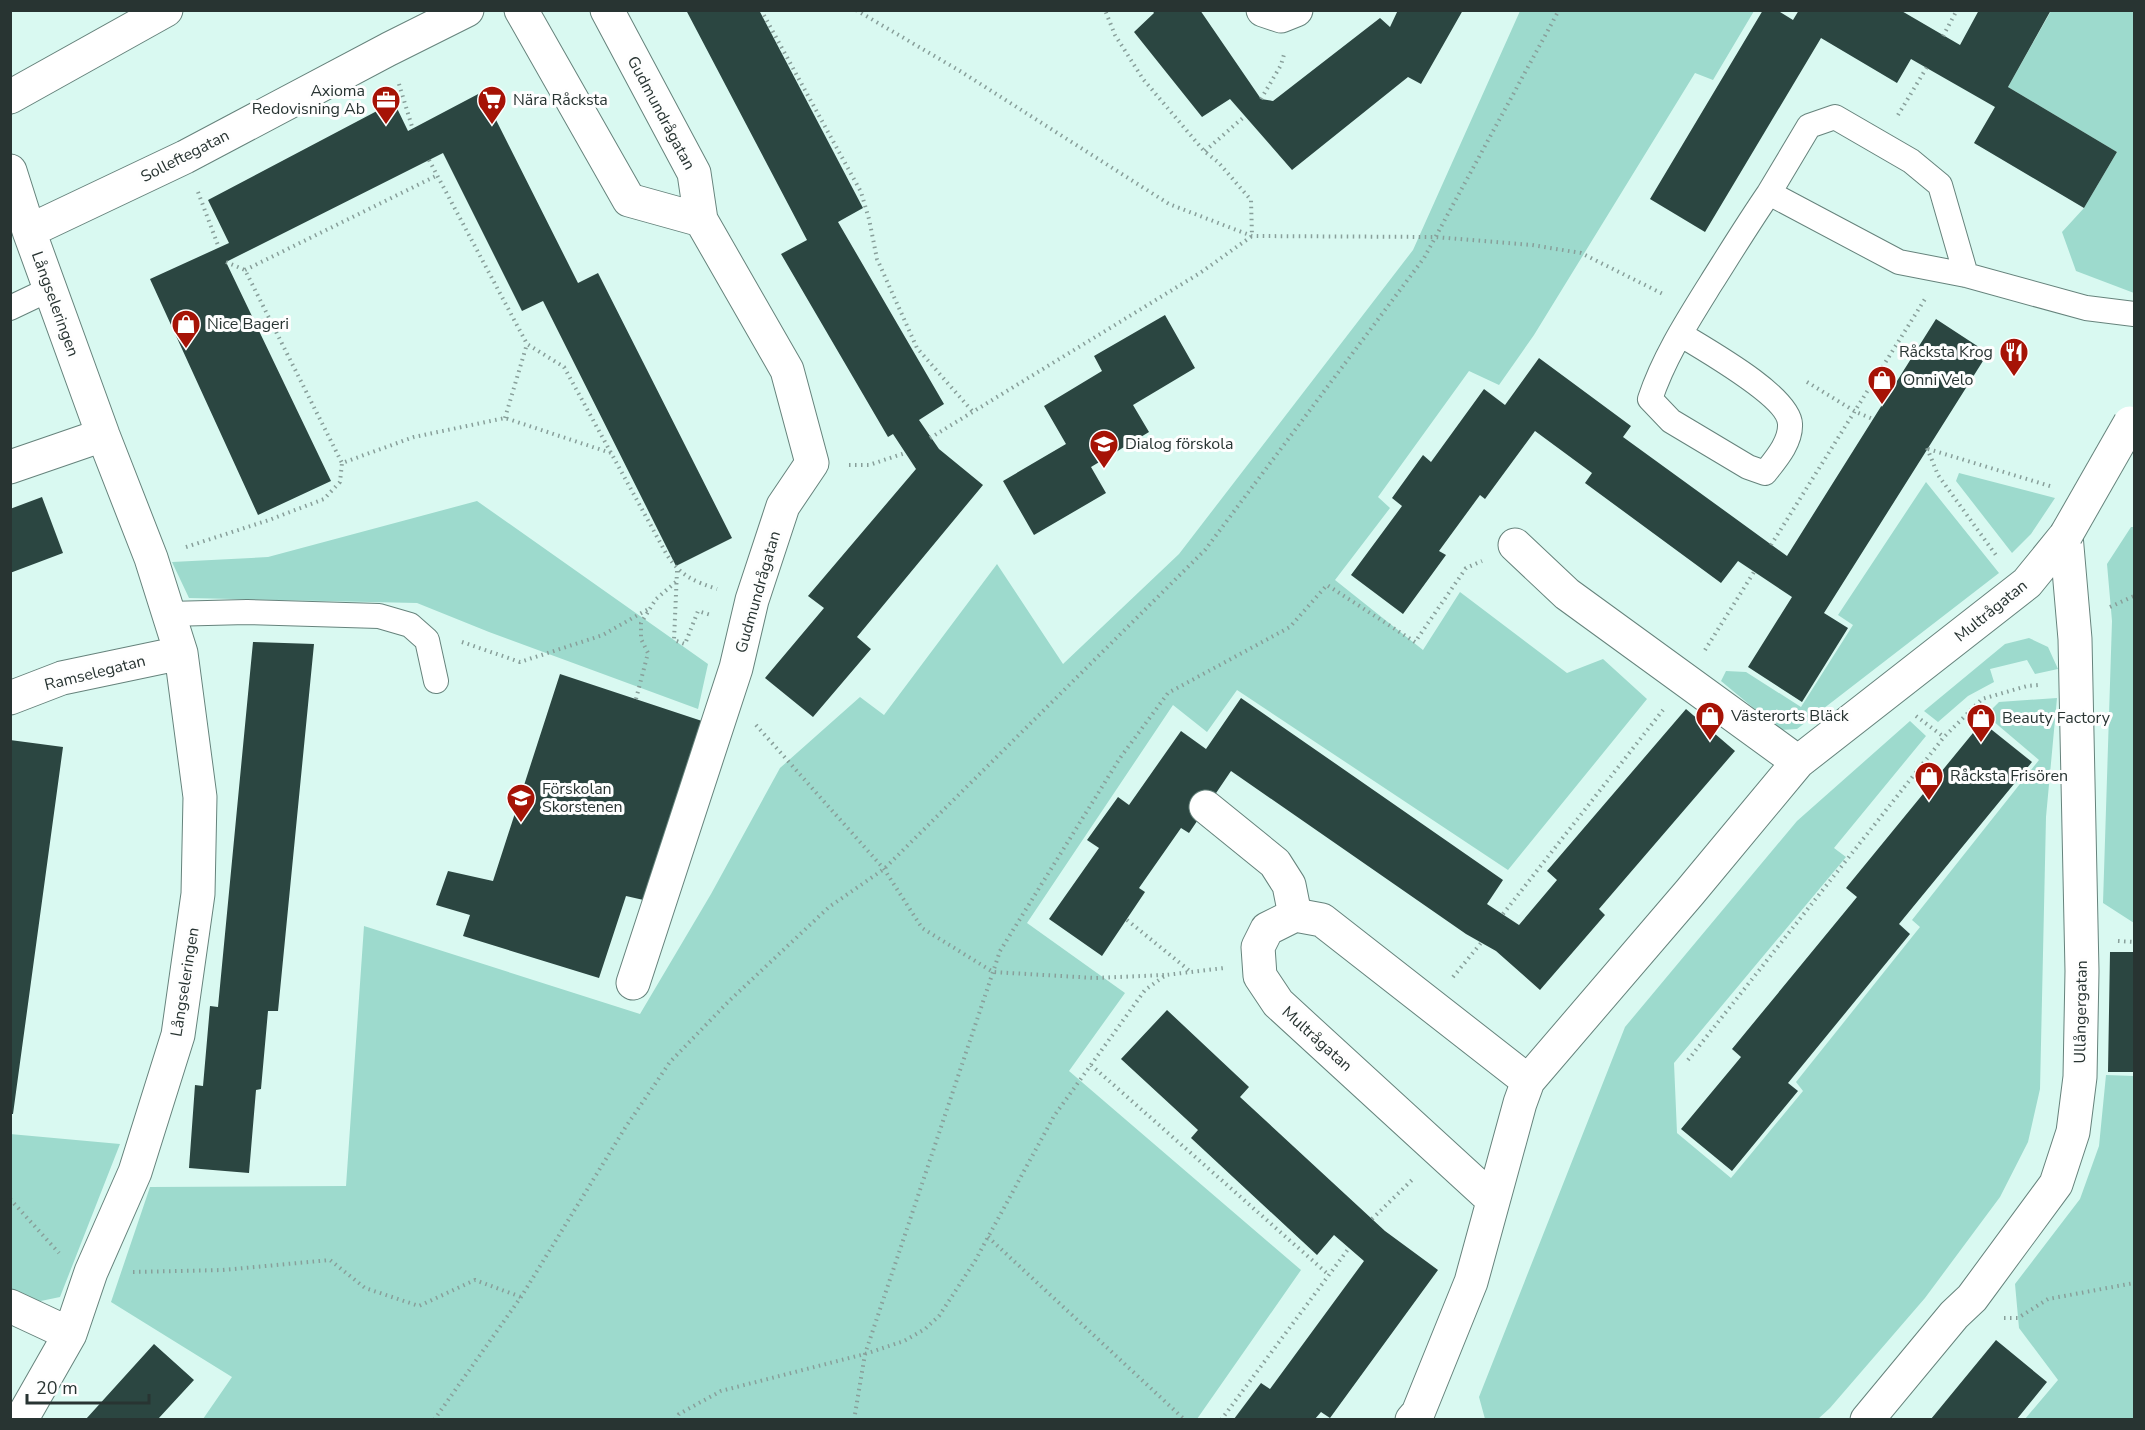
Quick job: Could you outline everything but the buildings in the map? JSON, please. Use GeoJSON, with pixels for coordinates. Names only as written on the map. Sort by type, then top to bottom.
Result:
{"type":"FeatureCollection","features":[{"type":"Feature","properties":{"kind":"street"},"geometry":{"type":"LineString","coordinates":[[10,97],[166,10]]}},
{"type":"Feature","properties":{"kind":"street","name":"Solleftegatan"},"geometry":{"type":"LineString","coordinates":[[20,233],[185,157],[467,10]]}},
{"type":"Feature","properties":{"kind":"street"},"geometry":{"type":"LineString","coordinates":[[521,10],[629,200],[701,220]]}},
{"type":"Feature","properties":{"kind":"street","name":"Gudmundrågatan"},"geometry":{"type":"LineString","coordinates":[[607,10],[694,173],[701,220],[787,370],[812,464],[783,506],[752,600],[728,693],[633,983]]}},
{"type":"Feature","properties":{"kind":"street","name":"Långseleringen"},"geometry":{"type":"LineString","coordinates":[[10,171],[20,233],[50,289],[151,558],[181,653],[200,797],[198,894],[178,1035],[135,1172],[91,1272],[70,1334],[21,1419]]}},
{"type":"Feature","properties":{"kind":"street","name":"Multrågatan"},"geometry":{"type":"LineString","coordinates":[[1418,1417],[1471,1282],[1492,1200],[1528,1081],[1798,762],[2027,583],[2066,535],[2132,420]]}},
{"type":"Feature","properties":{"kind":"street"},"geometry":{"type":"LineString","coordinates":[[10,467],[103,435]]}},
{"type":"Feature","properties":{"kind":"street","name":"Ullångergatan"},"geometry":{"type":"LineString","coordinates":[[1867,1419],[1954,1315],[1972,1298],[2056,1184],[2073,1132],[2080,1077],[2082,971],[2075,639],[2066,535]]}},
{"type":"Feature","properties":{"kind":"street"},"geometry":{"type":"LineString","coordinates":[[1515,545],[1568,594],[1798,762]]}},
{"type":"Feature","properties":{"kind":"street","name":"Ramselegatan"},"geometry":{"type":"LineString","coordinates":[[10,698],[62,678],[181,653]]}},
{"type":"Feature","properties":{"kind":"street"},"geometry":{"type":"LineString","coordinates":[[1206,807],[1275,863],[1290,885],[1295,915]]}},
{"type":"Feature","properties":{"kind":"street"},"geometry":{"type":"LineString","coordinates":[[1259,963],[1257,947],[1267,929],[1295,915],[1322,920],[1528,1081]]}},
{"type":"Feature","properties":{"kind":"street","name":"Multrågatan"},"geometry":{"type":"LineString","coordinates":[[1259,963],[1260,976],[1278,1003],[1492,1200]]}},
{"type":"Feature","properties":{"kind":"street"},"geometry":{"type":"LineString","coordinates":[[10,1306],[70,1334]]}},
{"type":"Feature","properties":{"kind":"lane"},"geometry":{"type":"LineString","coordinates":[[1680,334],[1764,388],[1786,410],[1790,423],[1787,439],[1776,459],[1765,472],[1748,467],[1671,421],[1650,399],[1658,375],[1680,334],[1809,126],[1835,117],[1911,161],[1940,185],[1954,273]]}},
{"type":"Feature","properties":{"kind":"lane"},"geometry":{"type":"LineString","coordinates":[[1769,193],[1899,262],[1954,273],[2086,308],[2134,314]]}},
{"type":"Feature","properties":{"kind":"lane"},"geometry":{"type":"LineString","coordinates":[[10,309],[50,289]]}},
{"type":"Feature","properties":{"kind":"lane"},"geometry":{"type":"LineString","coordinates":[[168,614],[247,612],[379,616],[410,625],[427,640],[436,681]]}},
{"type":"Feature","properties":{"kind":"path"},"geometry":{"type":"LineString","coordinates":[[761,10],[861,192],[870,219],[877,259],[917,348],[973,412]]}},
{"type":"Feature","properties":{"kind":"path"},"geometry":{"type":"LineString","coordinates":[[856,10],[960,71],[1169,204],[1252,236],[1435,237],[1532,245],[1581,253],[1666,295]]}},
{"type":"Feature","properties":{"kind":"path"},"geometry":{"type":"LineString","coordinates":[[1105,10],[1115,35],[1143,79],[1204,151],[1218,162],[1251,200],[1252,236]]}},
{"type":"Feature","properties":{"kind":"path"},"geometry":{"type":"LineString","coordinates":[[434,1419],[520,1297],[625,1128],[670,1062],[729,1001],[829,907],[884,868],[1205,550],[1424,258],[1559,10]]}},
{"type":"Feature","properties":{"kind":"path"},"geometry":{"type":"LineString","coordinates":[[1943,36],[1957,10]]}},
{"type":"Feature","properties":{"kind":"path"},"geometry":{"type":"LineString","coordinates":[[1262,99],[1281,65],[1287,43],[1282,12]]}},
{"type":"Feature","properties":{"kind":"path"},"geometry":{"type":"LineString","coordinates":[[389,49],[413,129]]}},
{"type":"Feature","properties":{"kind":"path"},"geometry":{"type":"LineString","coordinates":[[1881,144],[1927,67]]}},
{"type":"Feature","properties":{"kind":"path"},"geometry":{"type":"LineString","coordinates":[[1204,151],[1245,116]]}},
{"type":"Feature","properties":{"kind":"path"},"geometry":{"type":"LineString","coordinates":[[185,157],[219,248]]}},
{"type":"Feature","properties":{"kind":"path"},"geometry":{"type":"LineString","coordinates":[[429,160],[527,344],[564,367],[677,570],[694,582],[720,591]]}},
{"type":"Feature","properties":{"kind":"path"},"geometry":{"type":"LineString","coordinates":[[245,270],[438,175]]}},
{"type":"Feature","properties":{"kind":"path"},"geometry":{"type":"LineString","coordinates":[[930,438],[1200,273],[1252,236]]}},
{"type":"Feature","properties":{"kind":"path"},"geometry":{"type":"LineString","coordinates":[[151,558],[269,520],[324,499],[340,482],[342,463],[245,270],[226,262]]}},
{"type":"Feature","properties":{"kind":"path"},"geometry":{"type":"LineString","coordinates":[[1771,545],[1954,273]]}},
{"type":"Feature","properties":{"kind":"path"},"geometry":{"type":"LineString","coordinates":[[505,418],[527,344]]}},
{"type":"Feature","properties":{"kind":"path"},"geometry":{"type":"LineString","coordinates":[[342,463],[414,436],[505,418],[612,453]]}},
{"type":"Feature","properties":{"kind":"path"},"geometry":{"type":"LineString","coordinates":[[2019,589],[1938,475],[1927,448],[2053,487]]}},
{"type":"Feature","properties":{"kind":"path"},"geometry":{"type":"LineString","coordinates":[[812,464],[868,465],[905,453]]}},
{"type":"Feature","properties":{"kind":"path"},"geometry":{"type":"LineString","coordinates":[[854,1419],[865,1354],[1000,951],[1120,758],[1168,693],[1290,627],[1327,585],[1415,642],[1466,568],[1515,545]]}},
{"type":"Feature","properties":{"kind":"path"},"geometry":{"type":"LineString","coordinates":[[677,570],[674,640],[685,644],[699,611],[711,614],[710,624]]}},
{"type":"Feature","properties":{"kind":"path"},"geometry":{"type":"LineString","coordinates":[[1503,914],[1687,681],[1754,572]]}},
{"type":"Feature","properties":{"kind":"path"},"geometry":{"type":"LineString","coordinates":[[636,699],[648,653],[641,639],[641,623],[656,599],[677,581]]}},
{"type":"Feature","properties":{"kind":"path"},"geometry":{"type":"LineString","coordinates":[[410,625],[520,662],[603,635],[650,608]]}},
{"type":"Feature","properties":{"kind":"path"},"geometry":{"type":"LineString","coordinates":[[1688,1060],[1944,737],[1982,699],[2027,686],[2076,683]]}},
{"type":"Feature","properties":{"kind":"path"},"geometry":{"type":"LineString","coordinates":[[728,693],[884,868],[922,928],[993,972],[1095,978],[1192,973],[1259,963]]}},
{"type":"Feature","properties":{"kind":"path"},"geometry":{"type":"LineString","coordinates":[[1127,920],[1192,973]]}},
{"type":"Feature","properties":{"kind":"path"},"geometry":{"type":"LineString","coordinates":[[675,1419],[679,1414],[721,1391],[865,1354],[904,1341],[925,1329],[939,1316],[975,1261],[1054,1116],[1145,990],[1166,975]]}},
{"type":"Feature","properties":{"kind":"path"},"geometry":{"type":"LineString","coordinates":[[1091,1065],[1329,1275]]}},
{"type":"Feature","properties":{"kind":"path"},"geometry":{"type":"LineString","coordinates":[[1372,1219],[1440,1152]]}},
{"type":"Feature","properties":{"kind":"path"},"geometry":{"type":"LineString","coordinates":[[10,1199],[65,1260],[91,1272],[223,1270],[330,1260],[365,1288],[419,1306],[475,1280],[520,1297]]}},
{"type":"Feature","properties":{"kind":"path"},"geometry":{"type":"LineString","coordinates":[[988,1237],[1185,1419]]}},
{"type":"Feature","properties":{"kind":"path"},"geometry":{"type":"LineString","coordinates":[[1221,1419],[1349,1248]]}},
{"type":"Feature","properties":{"kind":"path"},"geometry":{"type":"LineString","coordinates":[[2018,1318],[2048,1299],[2134,1283]]}},
{"type":"Feature","properties":{"kind":"green space"},"geometry":{"type":"Polygon","coordinates":[[[1520,11],[1754,11],[1713,80],[1695,73],[1534,335],[1499,385],[1469,371],[1378,497],[1390,508],[1335,580],[1423,650],[1460,592],[1567,673],[1603,659],[1647,699],[1508,870],[1237,690],[1207,732],[1173,705],[1027,923],[1125,993],[1069,1071],[1301,1270],[1197,1419],[203,1419],[232,1377],[111,1302],[150,1187],[346,1186],[364,926],[640,1014],[711,894],[780,768],[860,697],[884,715],[997,564],[1063,664],[1179,554],[1413,250],[1520,11]]]}},
{"type":"Feature","properties":{"kind":"green space"},"geometry":{"type":"Polygon","coordinates":[[[2051,11],[2134,11],[2134,293],[2076,271],[2062,232],[2084,208],[2117,152],[2008,87],[2051,11]]]}},
{"type":"Feature","properties":{"kind":"green space"},"geometry":{"type":"Polygon","coordinates":[[[1959,473],[2055,498],[2031,534],[2012,553],[1956,481],[1959,473]]]}},
{"type":"Feature","properties":{"kind":"green space"},"geometry":{"type":"Polygon","coordinates":[[[1926,482],[1999,573],[1797,729],[1780,730],[1721,681],[1726,671],[1746,672],[1801,707],[1853,625],[1838,615],[1926,482]]]}},
{"type":"Feature","properties":{"kind":"green space"},"geometry":{"type":"Polygon","coordinates":[[[477,501],[708,664],[698,709],[417,603],[189,598],[172,562],[268,557],[477,501]]]}},
{"type":"Feature","properties":{"kind":"green space"},"geometry":{"type":"Polygon","coordinates":[[[2131,527],[2134,527],[2134,923],[2103,903],[2112,621],[2107,564],[2131,527]]]}},
{"type":"Feature","properties":{"kind":"green space"},"geometry":{"type":"Polygon","coordinates":[[[2029,638],[2048,647],[2058,669],[2035,674],[2027,660],[1990,669],[1994,682],[1968,696],[1938,722],[1924,711],[2005,644],[2029,638]]]}},
{"type":"Feature","properties":{"kind":"green space"},"geometry":{"type":"Polygon","coordinates":[[[2057,698],[2046,817],[2040,1089],[2028,1142],[2000,1197],[1925,1298],[1818,1419],[1485,1419],[1479,1397],[1625,1027],[1797,821],[1910,721],[1926,736],[1834,848],[1846,857],[1674,1063],[1677,1133],[1731,1178],[1803,1091],[1796,1082],[1920,927],[1912,920],[2039,760],[1986,715],[1999,702],[2057,698]]]}},
{"type":"Feature","properties":{"kind":"green space"},"geometry":{"type":"Polygon","coordinates":[[[2106,1075],[2134,1076],[2134,1419],[2025,1419],[2058,1380],[2019,1328],[2015,1284],[2080,1199],[2099,1146],[2106,1075]]]}},
{"type":"Feature","properties":{"kind":"green space"},"geometry":{"type":"Polygon","coordinates":[[[10,1134],[120,1144],[60,1297],[36,1302],[11,1291],[10,1134]]]}},
{"type":"Feature","properties":{"kind":"place","name":"Axioma Redovisning Ab"},"geometry":{"type":"Point","coordinates":[386,126]}},
{"type":"Feature","properties":{"kind":"place","name":"Nära Råcksta"},"geometry":{"type":"Point","coordinates":[492,126]}},
{"type":"Feature","properties":{"kind":"place","name":"Nice Bageri"},"geometry":{"type":"Point","coordinates":[186,350]}},
{"type":"Feature","properties":{"kind":"place","name":"Råcksta Krog"},"geometry":{"type":"Point","coordinates":[2014,378]}},
{"type":"Feature","properties":{"kind":"place","name":"Onni Velo"},"geometry":{"type":"Point","coordinates":[1882,406]}},
{"type":"Feature","properties":{"kind":"place","name":"Dialog förskola"},"geometry":{"type":"Point","coordinates":[1104,470]}},
{"type":"Feature","properties":{"kind":"place","name":"Västerorts Bläck"},"geometry":{"type":"Point","coordinates":[1710,742]}},
{"type":"Feature","properties":{"kind":"place","name":"Beauty Factory"},"geometry":{"type":"Point","coordinates":[1981,744]}},
{"type":"Feature","properties":{"kind":"place","name":"Råcksta Frisören"},"geometry":{"type":"Point","coordinates":[1929,802]}},
{"type":"Feature","properties":{"kind":"place","name":"Förskolan Skorstenen"},"geometry":{"type":"Point","coordinates":[521,824]}}]}
